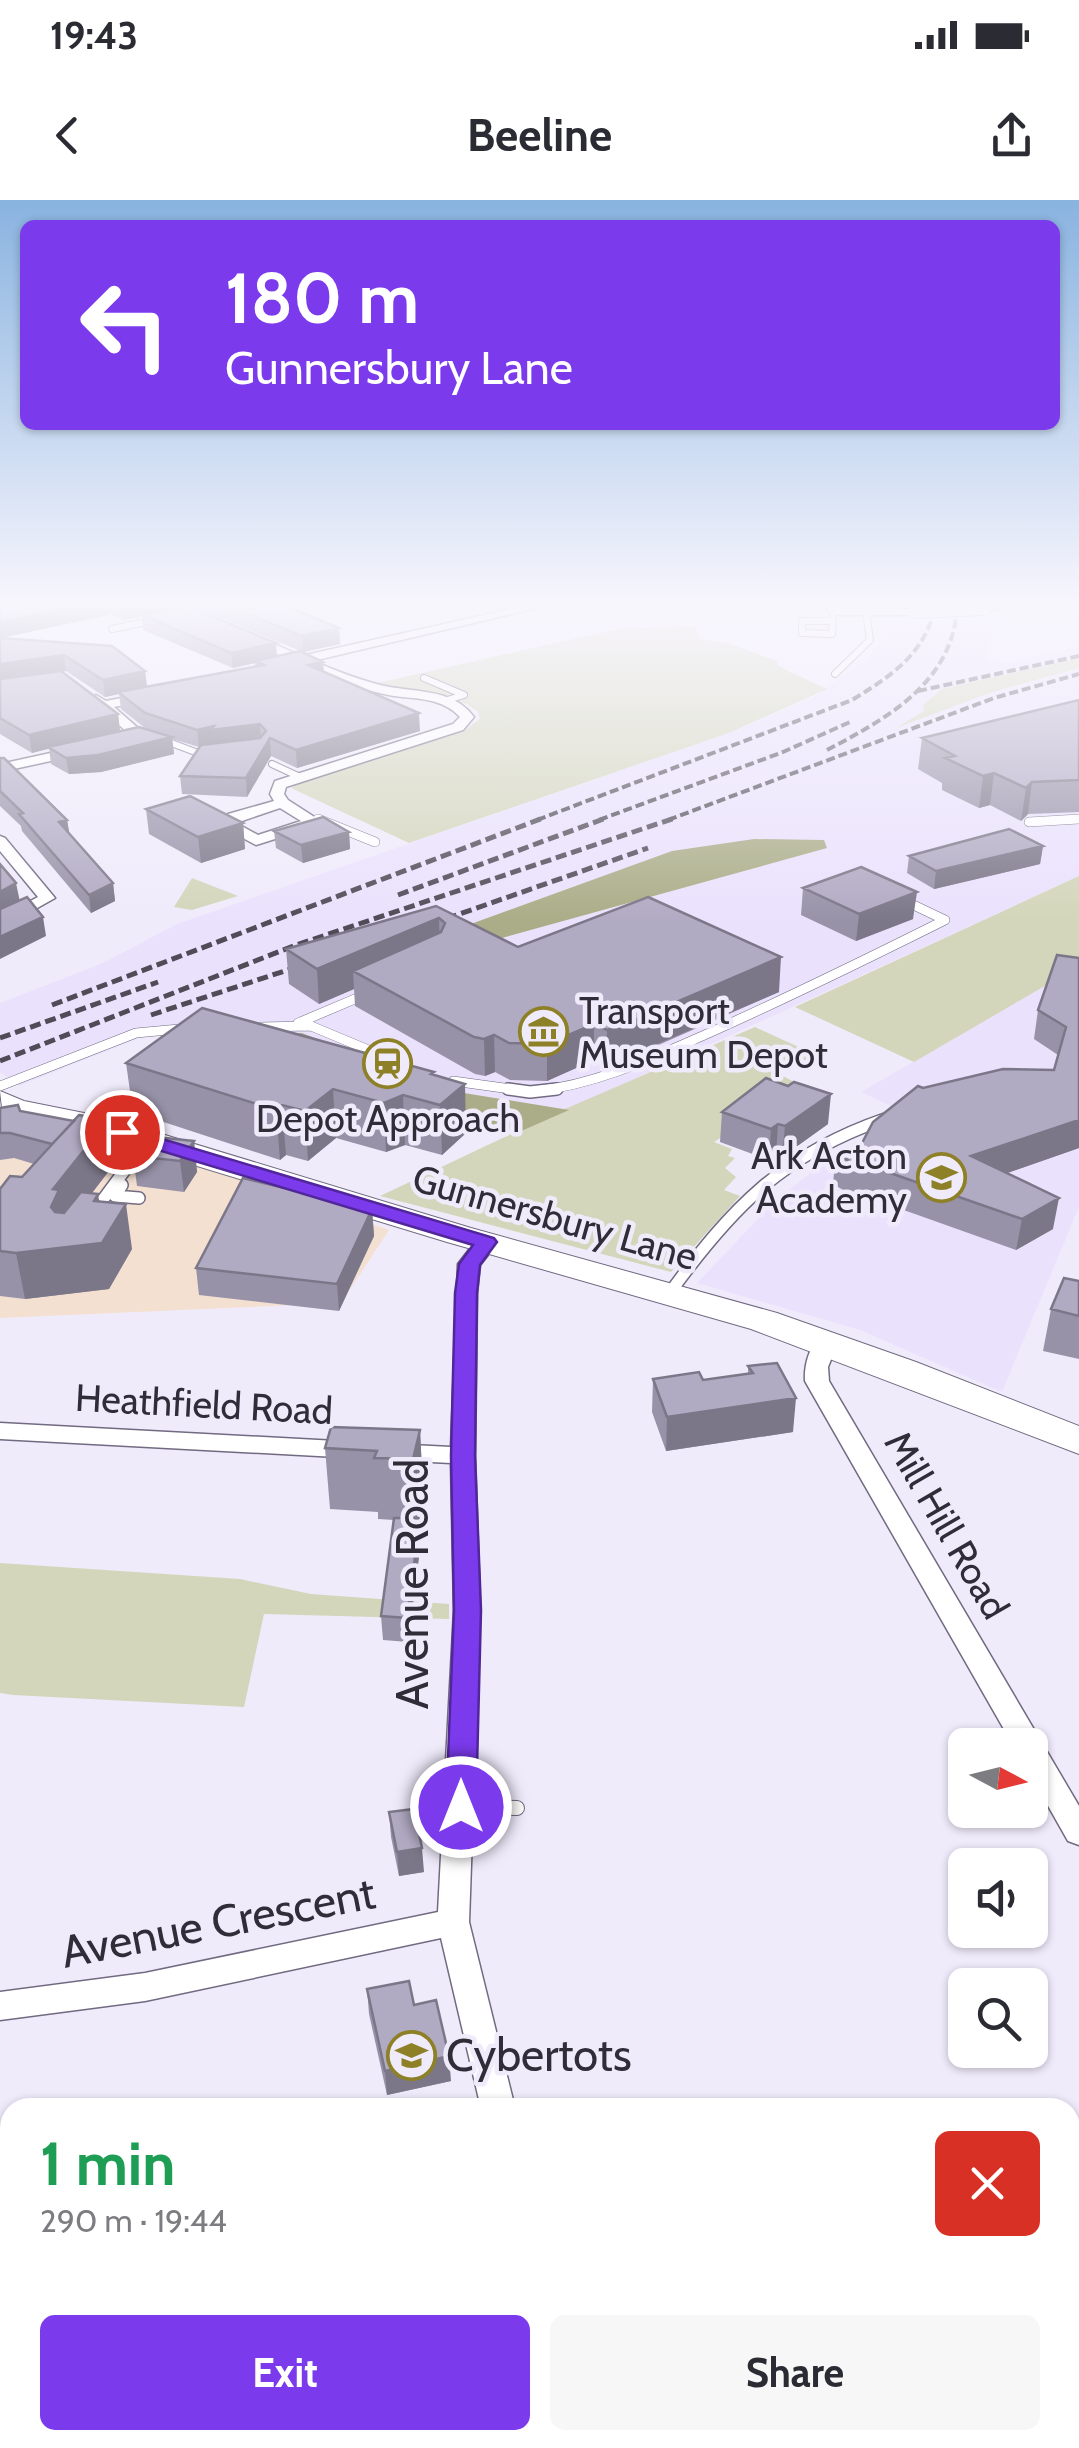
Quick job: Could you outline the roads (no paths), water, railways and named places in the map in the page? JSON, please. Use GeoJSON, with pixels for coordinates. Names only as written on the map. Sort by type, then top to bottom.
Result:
{"type":"FeatureCollection","features":[{"type":"Feature","properties":{"kind":"main road","name":"Gunnersbury Lane"},"geometry":{"type":"LineString","coordinates":[[0,1101],[14,1109],[98,1124],[145,1151],[487,1242],[827,1342],[1079,1441]]}},
{"type":"Feature","properties":{"kind":"street"},"geometry":{"type":"LineString","coordinates":[[113,712],[140,735]]}},
{"type":"Feature","properties":{"kind":"street"},"geometry":{"type":"LineString","coordinates":[[282,803],[227,816],[229,827],[256,840],[308,824],[309,818],[282,803],[277,794],[280,784],[458,727],[467,717],[464,712]]}},
{"type":"Feature","properties":{"kind":"street"},"geometry":{"type":"LineString","coordinates":[[112,742],[140,735]]}},
{"type":"Feature","properties":{"kind":"street"},"geometry":{"type":"LineString","coordinates":[[0,768],[95,747]]}},
{"type":"Feature","properties":{"kind":"street"},"geometry":{"type":"LineString","coordinates":[[0,841],[47,898],[0,924]]}},
{"type":"Feature","properties":{"kind":"street","name":"Avenue Road"},"geometry":{"type":"LineString","coordinates":[[487,1242],[470,1264],[468,1279],[463,1456],[467,1610],[453,1922],[496,2098]]}},
{"type":"Feature","properties":{"kind":"street","name":"Mill Hill Road"},"geometry":{"type":"LineString","coordinates":[[827,1342],[816,1366],[817,1381],[1018,1728]]}},
{"type":"Feature","properties":{"kind":"street","name":"Heathfield Road"},"geometry":{"type":"LineString","coordinates":[[0,1430],[463,1456]]}},
{"type":"Feature","properties":{"kind":"street","name":"Mill Hill Road"},"geometry":{"type":"LineString","coordinates":[[1048,1780],[1079,1833]]}},
{"type":"Feature","properties":{"kind":"street","name":"Avenue Crescent"},"geometry":{"type":"LineString","coordinates":[[0,2006],[146,1987],[453,1922]]}},
{"type":"Feature","properties":{"kind":"lane"},"geometry":{"type":"LineString","coordinates":[[140,735],[167,740],[180,749],[206,757],[225,754]]}},
{"type":"Feature","properties":{"kind":"lane"},"geometry":{"type":"LineString","coordinates":[[272,764],[300,777]]}},
{"type":"Feature","properties":{"kind":"lane"},"geometry":{"type":"LineString","coordinates":[[309,818],[340,825],[375,842]]}},
{"type":"Feature","properties":{"kind":"lane"},"geometry":{"type":"LineString","coordinates":[[1029,822],[1079,819]]}},
{"type":"Feature","properties":{"kind":"lane"},"geometry":{"type":"LineString","coordinates":[[444,1079],[530,1092],[573,1088],[618,1074],[784,1000],[945,920],[897,898]]}},
{"type":"Feature","properties":{"kind":"lane"},"geometry":{"type":"LineString","coordinates":[[280,1027],[378,989]]}},
{"type":"Feature","properties":{"kind":"lane"},"geometry":{"type":"LineString","coordinates":[[239,1027],[312,1026],[427,1074]]}},
{"type":"Feature","properties":{"kind":"lane"},"geometry":{"type":"LineString","coordinates":[[0,1086],[136,1033],[201,1028]]}},
{"type":"Feature","properties":{"kind":"lane"},"geometry":{"type":"LineString","coordinates":[[669,1294],[753,1188],[809,1150],[892,1116]]}},
{"type":"Feature","properties":{"kind":"lane"},"geometry":{"type":"LineString","coordinates":[[90,1218],[145,1151]]}},
{"type":"Feature","properties":{"kind":"lane"},"geometry":{"type":"LineString","coordinates":[[122,1185],[115,1196],[140,1198]]}},
{"type":"Feature","properties":{"kind":"lane"},"geometry":{"type":"LineString","coordinates":[[461,1807],[517,1808]]}},
{"type":"Feature","properties":{"kind":"railway"},"geometry":{"type":"LineString","coordinates":[[537,820],[821,712]]}},
{"type":"Feature","properties":{"kind":"railway"},"geometry":{"type":"LineString","coordinates":[[827,750],[891,712]]}},
{"type":"Feature","properties":{"kind":"railway"},"geometry":{"type":"LineString","coordinates":[[668,820],[957,712]]}},
{"type":"Feature","properties":{"kind":"railway"},"geometry":{"type":"LineString","coordinates":[[599,820],[783,752],[850,722]]}},
{"type":"Feature","properties":{"kind":"railway"},"geometry":{"type":"LineString","coordinates":[[52,1005],[543,818]]}},
{"type":"Feature","properties":{"kind":"railway"},"geometry":{"type":"LineString","coordinates":[[398,895],[606,818]]}},
{"type":"Feature","properties":{"kind":"railway"},"geometry":{"type":"LineString","coordinates":[[0,1061],[296,945],[675,818]]}},
{"type":"Feature","properties":{"kind":"railway"},"geometry":{"type":"LineString","coordinates":[[431,924],[648,848]]}},
{"type":"Feature","properties":{"kind":"railway"},"geometry":{"type":"LineString","coordinates":[[151,1015],[312,962]]}},
{"type":"Feature","properties":{"kind":"railway"},"geometry":{"type":"LineString","coordinates":[[0,1038],[158,982]]}},
{"type":"Feature","properties":{"kind":"place","name":"Transport Museum Depot"},"geometry":{"type":"Point","coordinates":[544,1032]}},
{"type":"Feature","properties":{"kind":"place","name":"Depot Approach"},"geometry":{"type":"Point","coordinates":[388,1064]}},
{"type":"Feature","properties":{"kind":"place","name":"Ark Acton Academy"},"geometry":{"type":"Point","coordinates":[942,1177]}},
{"type":"Feature","properties":{"kind":"place","name":"Cybertots"},"geometry":{"type":"Point","coordinates":[411,2055]}}]}
